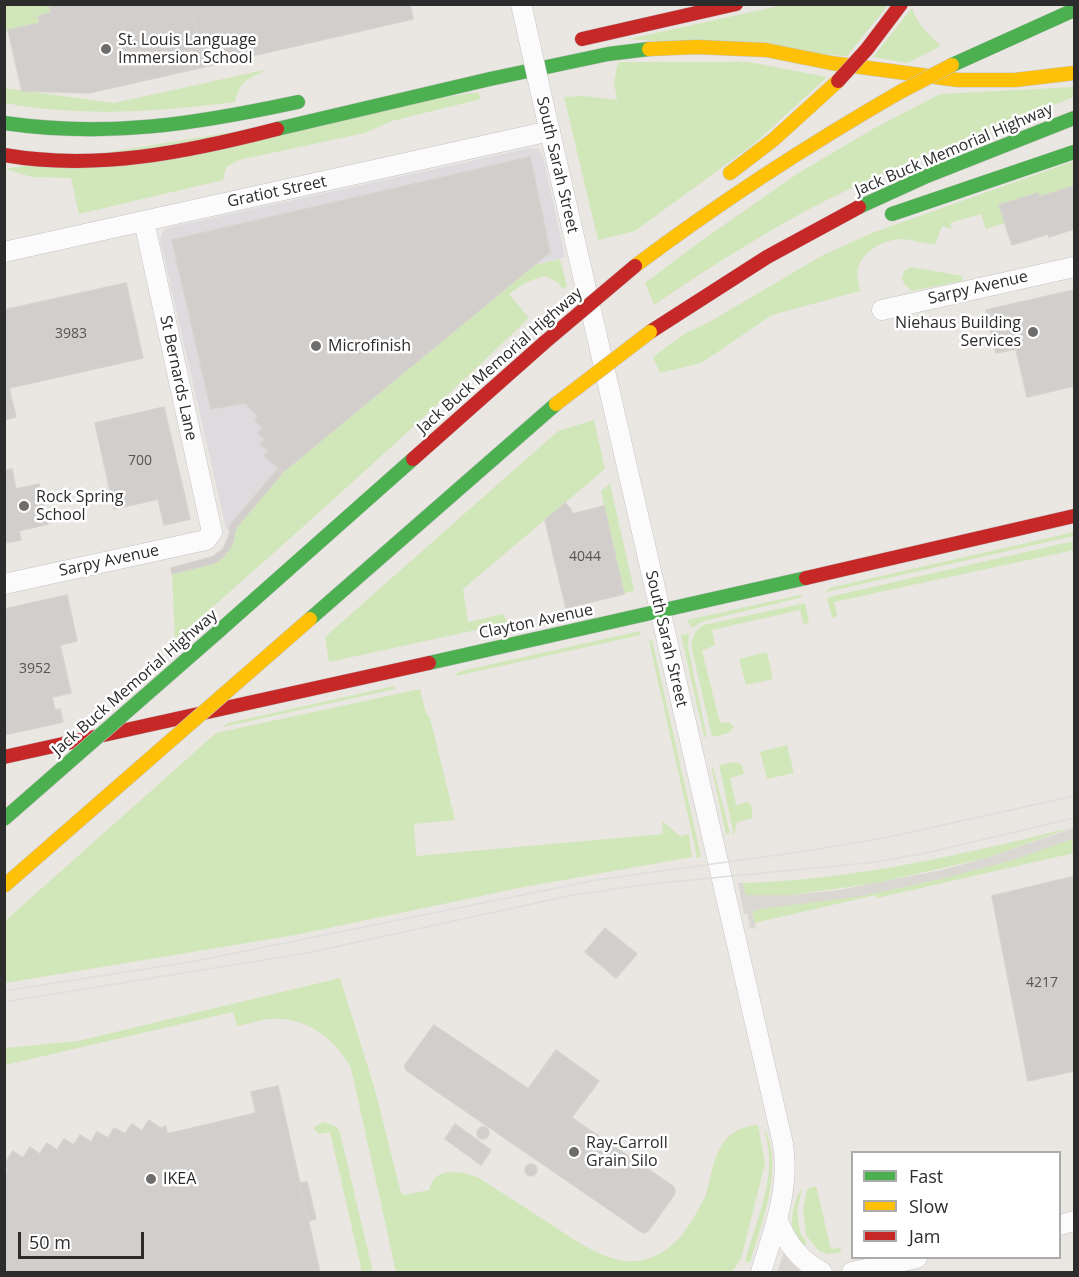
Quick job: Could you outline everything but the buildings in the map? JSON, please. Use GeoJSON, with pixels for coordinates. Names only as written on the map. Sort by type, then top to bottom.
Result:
{"type":"FeatureCollection","features":[{"type":"Feature","properties":{"kind":"main road"},"geometry":{"type":"LineString","coordinates":[[571,41],[736,4]]}},
{"type":"Feature","properties":{"kind":"main road"},"geometry":{"type":"LineString","coordinates":[[716,183],[780,133],[838,81],[867,49],[901,4]]}},
{"type":"Feature","properties":{"kind":"main road","name":"Jack Buck Memorial Highway"},"geometry":{"type":"LineString","coordinates":[[4,819],[545,342],[657,249],[827,133],[952,65],[1074,10]]}},
{"type":"Feature","properties":{"kind":"main road"},"geometry":{"type":"LineString","coordinates":[[516,54],[549,46]]}},
{"type":"Feature","properties":{"kind":"main road"},"geometry":{"type":"LineString","coordinates":[[4,155],[27,159],[101,161],[174,153],[490,79],[608,54],[662,48],[732,47],[766,50],[831,63],[958,80],[1015,80],[1074,74]]}},
{"type":"Feature","properties":{"kind":"main road"},"geometry":{"type":"LineString","coordinates":[[4,123],[73,130],[138,130],[189,124],[311,100]]}},
{"type":"Feature","properties":{"kind":"main road","name":"Jack Buck Memorial Highway"},"geometry":{"type":"LineString","coordinates":[[4,886],[556,404],[650,332],[734,276],[787,245],[878,199],[953,166],[1074,118]]}},
{"type":"Feature","properties":{"kind":"main road"},"geometry":{"type":"LineString","coordinates":[[883,218],[1074,152]]}},
{"type":"Feature","properties":{"kind":"main road"},"geometry":{"type":"LineString","coordinates":[[657,249],[686,210]]}},
{"type":"Feature","properties":{"kind":"main road"},"geometry":{"type":"LineString","coordinates":[[734,276],[821,243]]}},
{"type":"Feature","properties":{"kind":"main road","name":"Clayton Avenue"},"geometry":{"type":"LineString","coordinates":[[4,758],[660,612],[1074,516]]}},
{"type":"Feature","properties":{"kind":"street","name":"South Sarah Street"},"geometry":{"type":"LineString","coordinates":[[521,4],[783,1144],[785,1178],[778,1221],[761,1272]]}},
{"type":"Feature","properties":{"kind":"street","name":"Gratiot Street"},"geometry":{"type":"LineString","coordinates":[[4,252],[550,131]]}},
{"type":"Feature","properties":{"kind":"street","name":"St Bernards Lane"},"geometry":{"type":"LineString","coordinates":[[144,221],[212,529],[211,535]]}},
{"type":"Feature","properties":{"kind":"street","name":"Sarpy Avenue"},"geometry":{"type":"LineString","coordinates":[[882,310],[1074,267]]}},
{"type":"Feature","properties":{"kind":"street","name":"Sarpy Avenue"},"geometry":{"type":"LineString","coordinates":[[4,584],[206,540],[211,535]]}},
{"type":"Feature","properties":{"kind":"street"},"geometry":{"type":"LineString","coordinates":[[778,1221],[797,1255],[822,1272]]}},
{"type":"Feature","properties":{"kind":"street"},"geometry":{"type":"LineString","coordinates":[[852,1272],[908,1259]]}},
{"type":"Feature","properties":{"kind":"shaded area","name":"Microfinish"},"geometry":{"type":"Polygon","coordinates":[[[530,148],[538,149],[543,157],[565,257],[534,265],[283,472],[236,528],[235,541],[226,528],[160,239],[163,231],[167,228],[530,148]]]}},
{"type":"Feature","properties":{"kind":"shaded area"},"geometry":{"type":"Polygon","coordinates":[[[1074,828],[1074,846],[1072,839],[1013,860],[863,896],[760,909],[752,912],[756,929],[747,927],[750,926],[747,913],[744,914],[738,883],[742,883],[746,895],[791,895],[839,890],[942,870],[986,858],[1074,828]]]}},
{"type":"Feature","properties":{"kind":"shaded area"},"geometry":{"type":"Polygon","coordinates":[[[784,1252],[801,1269],[799,1271],[777,1272],[784,1252]]]}},
{"type":"Feature","properties":{"kind":"green space"},"geometry":{"type":"Polygon","coordinates":[[[4,5],[49,5],[51,13],[38,16],[40,23],[5,31],[4,5]]]}},
{"type":"Feature","properties":{"kind":"green space"},"geometry":{"type":"Polygon","coordinates":[[[783,5],[888,5],[847,56],[629,39],[783,5]]]}},
{"type":"Feature","properties":{"kind":"green space"},"geometry":{"type":"Polygon","coordinates":[[[912,8],[920,24],[941,46],[907,63],[873,57],[912,8]]]}},
{"type":"Feature","properties":{"kind":"green space"},"geometry":{"type":"Polygon","coordinates":[[[618,62],[749,62],[827,77],[754,144],[635,231],[598,240],[564,97],[584,96],[617,100],[614,82],[618,62]]]}},
{"type":"Feature","properties":{"kind":"green space"},"geometry":{"type":"Polygon","coordinates":[[[269,69],[247,80],[240,88],[235,102],[120,112],[62,110],[5,103],[4,88],[114,103],[269,69]]]}},
{"type":"Feature","properties":{"kind":"green space"},"geometry":{"type":"Polygon","coordinates":[[[1074,87],[1074,97],[912,161],[805,211],[728,256],[654,305],[645,283],[698,243],[800,172],[873,129],[940,94],[1074,87]]]}},
{"type":"Feature","properties":{"kind":"green space"},"geometry":{"type":"Polygon","coordinates":[[[478,92],[481,99],[392,121],[365,133],[239,160],[226,167],[223,180],[79,214],[71,178],[32,177],[5,169],[478,92]]]}},
{"type":"Feature","properties":{"kind":"green space"},"geometry":{"type":"Polygon","coordinates":[[[1074,161],[1074,186],[1039,197],[1037,193],[999,205],[1005,223],[986,229],[981,214],[950,223],[952,229],[942,226],[935,245],[903,239],[882,243],[865,256],[858,268],[860,291],[772,315],[701,363],[660,373],[653,357],[684,334],[711,321],[823,255],[872,233],[1074,161]]]}},
{"type":"Feature","properties":{"kind":"green space"},"geometry":{"type":"Polygon","coordinates":[[[560,259],[567,286],[563,289],[546,276],[526,283],[509,294],[529,318],[354,481],[175,640],[172,574],[214,563],[222,558],[232,546],[236,528],[283,472],[534,265],[560,259]]]}},
{"type":"Feature","properties":{"kind":"green space"},"geometry":{"type":"Polygon","coordinates":[[[911,267],[962,276],[962,281],[912,291],[902,279],[904,271],[911,267]]]}},
{"type":"Feature","properties":{"kind":"green space"},"geometry":{"type":"Polygon","coordinates":[[[594,420],[605,469],[463,589],[468,622],[503,614],[508,623],[329,662],[325,637],[558,431],[594,420]]]}},
{"type":"Feature","properties":{"kind":"green space"},"geometry":{"type":"Polygon","coordinates":[[[610,484],[634,590],[624,594],[601,491],[610,484]]]}},
{"type":"Feature","properties":{"kind":"green space"},"geometry":{"type":"Polygon","coordinates":[[[1074,532],[1074,536],[826,592],[829,588],[1074,532]]]}},
{"type":"Feature","properties":{"kind":"green space"},"geometry":{"type":"Polygon","coordinates":[[[1074,541],[1074,550],[834,602],[837,615],[832,617],[827,598],[833,596],[1074,541]]]}},
{"type":"Feature","properties":{"kind":"green space"},"geometry":{"type":"Polygon","coordinates":[[[800,595],[803,597],[704,621],[692,628],[687,620],[800,595]]]}},
{"type":"Feature","properties":{"kind":"green space"},"geometry":{"type":"Polygon","coordinates":[[[805,603],[809,622],[807,624],[803,623],[800,610],[712,630],[715,645],[702,651],[720,723],[729,722],[734,727],[728,733],[712,737],[692,649],[696,632],[704,625],[805,603]]]}},
{"type":"Feature","properties":{"kind":"green space"},"geometry":{"type":"Polygon","coordinates":[[[640,631],[641,635],[456,676],[461,671],[640,631]]]}},
{"type":"Feature","properties":{"kind":"green space"},"geometry":{"type":"Polygon","coordinates":[[[689,634],[688,647],[707,738],[704,736],[681,635],[689,634]]]}},
{"type":"Feature","properties":{"kind":"green space"},"geometry":{"type":"Polygon","coordinates":[[[652,640],[701,857],[697,858],[649,641],[652,640]]]}},
{"type":"Feature","properties":{"kind":"green space"},"geometry":{"type":"Polygon","coordinates":[[[767,652],[773,679],[746,685],[739,659],[767,652]]]}},
{"type":"Feature","properties":{"kind":"green space"},"geometry":{"type":"Polygon","coordinates":[[[394,686],[395,689],[223,727],[228,723],[394,686]]]}},
{"type":"Feature","properties":{"kind":"green space"},"geometry":{"type":"Polygon","coordinates":[[[420,689],[426,713],[430,718],[455,820],[414,824],[416,856],[663,834],[662,821],[680,836],[689,834],[692,857],[524,887],[295,935],[5,983],[5,921],[216,733],[420,689]]]}},
{"type":"Feature","properties":{"kind":"green space"},"geometry":{"type":"Polygon","coordinates":[[[787,745],[794,773],[767,779],[760,752],[787,745]]]}},
{"type":"Feature","properties":{"kind":"green space"},"geometry":{"type":"Polygon","coordinates":[[[735,762],[742,765],[744,774],[730,778],[736,805],[748,802],[751,805],[753,818],[737,822],[734,836],[719,765],[735,762]]]}},
{"type":"Feature","properties":{"kind":"green space"},"geometry":{"type":"Polygon","coordinates":[[[713,767],[730,833],[726,834],[712,770],[713,767]]]}},
{"type":"Feature","properties":{"kind":"green space"},"geometry":{"type":"Polygon","coordinates":[[[1074,827],[986,858],[877,883],[791,895],[745,895],[742,883],[785,881],[869,871],[951,856],[1074,827]]]}},
{"type":"Feature","properties":{"kind":"green space"},"geometry":{"type":"Polygon","coordinates":[[[1072,839],[1074,853],[877,898],[876,895],[754,923],[752,911],[786,904],[851,897],[917,884],[995,864],[1072,839]]]}},
{"type":"Feature","properties":{"kind":"green space"},"geometry":{"type":"Polygon","coordinates":[[[340,978],[375,1090],[401,1193],[404,1195],[429,1190],[435,1178],[441,1174],[457,1172],[469,1174],[479,1178],[592,1250],[615,1259],[640,1261],[662,1252],[681,1236],[706,1195],[715,1160],[725,1140],[744,1128],[758,1125],[765,1164],[741,1259],[732,1272],[396,1272],[351,1068],[337,1047],[328,1039],[307,1025],[295,1021],[270,1019],[237,1026],[233,1012],[5,1065],[5,1048],[78,1041],[340,978]]]}},
{"type":"Feature","properties":{"kind":"green space"},"geometry":{"type":"Polygon","coordinates":[[[325,1122],[337,1127],[340,1133],[373,1272],[362,1272],[330,1132],[319,1134],[314,1129],[315,1126],[325,1122]]]}},
{"type":"Feature","properties":{"kind":"green space"},"geometry":{"type":"Polygon","coordinates":[[[764,1128],[770,1143],[772,1177],[765,1213],[750,1263],[745,1261],[765,1195],[769,1169],[764,1128]]]}},
{"type":"Feature","properties":{"kind":"green space"},"geometry":{"type":"Polygon","coordinates":[[[816,1186],[831,1249],[840,1248],[842,1252],[828,1254],[819,1251],[806,1235],[803,1209],[807,1189],[816,1186]]]}},
{"type":"Feature","properties":{"kind":"green space"},"geometry":{"type":"Polygon","coordinates":[[[802,1189],[797,1211],[800,1232],[807,1243],[801,1248],[793,1234],[792,1223],[793,1210],[802,1189]]]}},
{"type":"Feature","properties":{"kind":"tram line"},"geometry":{"type":"LineString","coordinates":[[4,991],[196,961],[596,880],[889,837],[1074,796]]}},
{"type":"Feature","properties":{"kind":"tram line"},"geometry":{"type":"LineString","coordinates":[[4,1002],[307,953],[573,895],[650,884],[876,862],[926,853],[1074,818]]}},
{"type":"Feature","properties":{"kind":"traffic: fast"},"geometry":{"type":"LineString","coordinates":[[952,65],[1074,10]]}},
{"type":"Feature","properties":{"kind":"traffic: fast"},"geometry":{"type":"LineString","coordinates":[[277,129],[490,79],[608,54],[649,49]]}},
{"type":"Feature","properties":{"kind":"traffic: fast"},"geometry":{"type":"LineString","coordinates":[[4,123],[80,129],[116,129],[223,117],[298,102]]}},
{"type":"Feature","properties":{"kind":"traffic: fast"},"geometry":{"type":"LineString","coordinates":[[859,207],[927,176],[1074,118]]}},
{"type":"Feature","properties":{"kind":"traffic: fast"},"geometry":{"type":"LineString","coordinates":[[892,214],[1074,152]]}},
{"type":"Feature","properties":{"kind":"traffic: fast"},"geometry":{"type":"LineString","coordinates":[[310,619],[556,404]]}},
{"type":"Feature","properties":{"kind":"traffic: fast"},"geometry":{"type":"LineString","coordinates":[[219,631],[413,459]]}},
{"type":"Feature","properties":{"kind":"traffic: fast"},"geometry":{"type":"LineString","coordinates":[[429,663],[806,578]]}},
{"type":"Feature","properties":{"kind":"traffic: fast"},"geometry":{"type":"LineString","coordinates":[[4,819],[219,631]]}},
{"type":"Feature","properties":{"kind":"traffic: slow"},"geometry":{"type":"LineString","coordinates":[[649,49],[697,47],[766,50],[831,63],[958,80],[1015,80],[1074,73]]}},
{"type":"Feature","properties":{"kind":"traffic: slow"},"geometry":{"type":"LineString","coordinates":[[900,92],[952,65]]}},
{"type":"Feature","properties":{"kind":"traffic: slow"},"geometry":{"type":"LineString","coordinates":[[730,173],[773,140],[838,81]]}},
{"type":"Feature","properties":{"kind":"traffic: slow"},"geometry":{"type":"LineString","coordinates":[[635,266],[699,219],[765,175],[900,92]]}},
{"type":"Feature","properties":{"kind":"traffic: slow"},"geometry":{"type":"LineString","coordinates":[[556,404],[650,332]]}},
{"type":"Feature","properties":{"kind":"traffic: slow"},"geometry":{"type":"LineString","coordinates":[[4,886],[310,619]]}},
{"type":"Feature","properties":{"kind":"traffic: jam"},"geometry":{"type":"LineString","coordinates":[[582,39],[736,4]]}},
{"type":"Feature","properties":{"kind":"traffic: jam"},"geometry":{"type":"LineString","coordinates":[[838,81],[867,49],[901,4]]}},
{"type":"Feature","properties":{"kind":"traffic: jam"},"geometry":{"type":"LineString","coordinates":[[4,155],[73,161],[142,157],[210,145],[277,129]]}},
{"type":"Feature","properties":{"kind":"traffic: jam"},"geometry":{"type":"LineString","coordinates":[[650,332],[767,257],[859,207]]}},
{"type":"Feature","properties":{"kind":"traffic: jam"},"geometry":{"type":"LineString","coordinates":[[545,342],[635,266]]}},
{"type":"Feature","properties":{"kind":"traffic: jam"},"geometry":{"type":"LineString","coordinates":[[413,459],[545,342]]}},
{"type":"Feature","properties":{"kind":"traffic: jam"},"geometry":{"type":"LineString","coordinates":[[806,578],[1074,516]]}},
{"type":"Feature","properties":{"kind":"traffic: jam"},"geometry":{"type":"LineString","coordinates":[[4,757],[429,663]]}},
{"type":"Feature","properties":{"kind":"place","name":"St. Louis Language Immersion School"},"geometry":{"type":"Point","coordinates":[106,49]}},
{"type":"Feature","properties":{"kind":"place","name":"Niehaus Building Services"},"geometry":{"type":"Point","coordinates":[1033,332]}},
{"type":"Feature","properties":{"kind":"place","name":"Microfinish"},"geometry":{"type":"Point","coordinates":[316,346]}},
{"type":"Feature","properties":{"kind":"place","name":"Rock Spring School"},"geometry":{"type":"Point","coordinates":[24,506]}},
{"type":"Feature","properties":{"kind":"place","name":"Ray-Carroll Grain Silo"},"geometry":{"type":"Point","coordinates":[574,1152]}},
{"type":"Feature","properties":{"kind":"place","name":"IKEA"},"geometry":{"type":"Point","coordinates":[151,1179]}}]}
